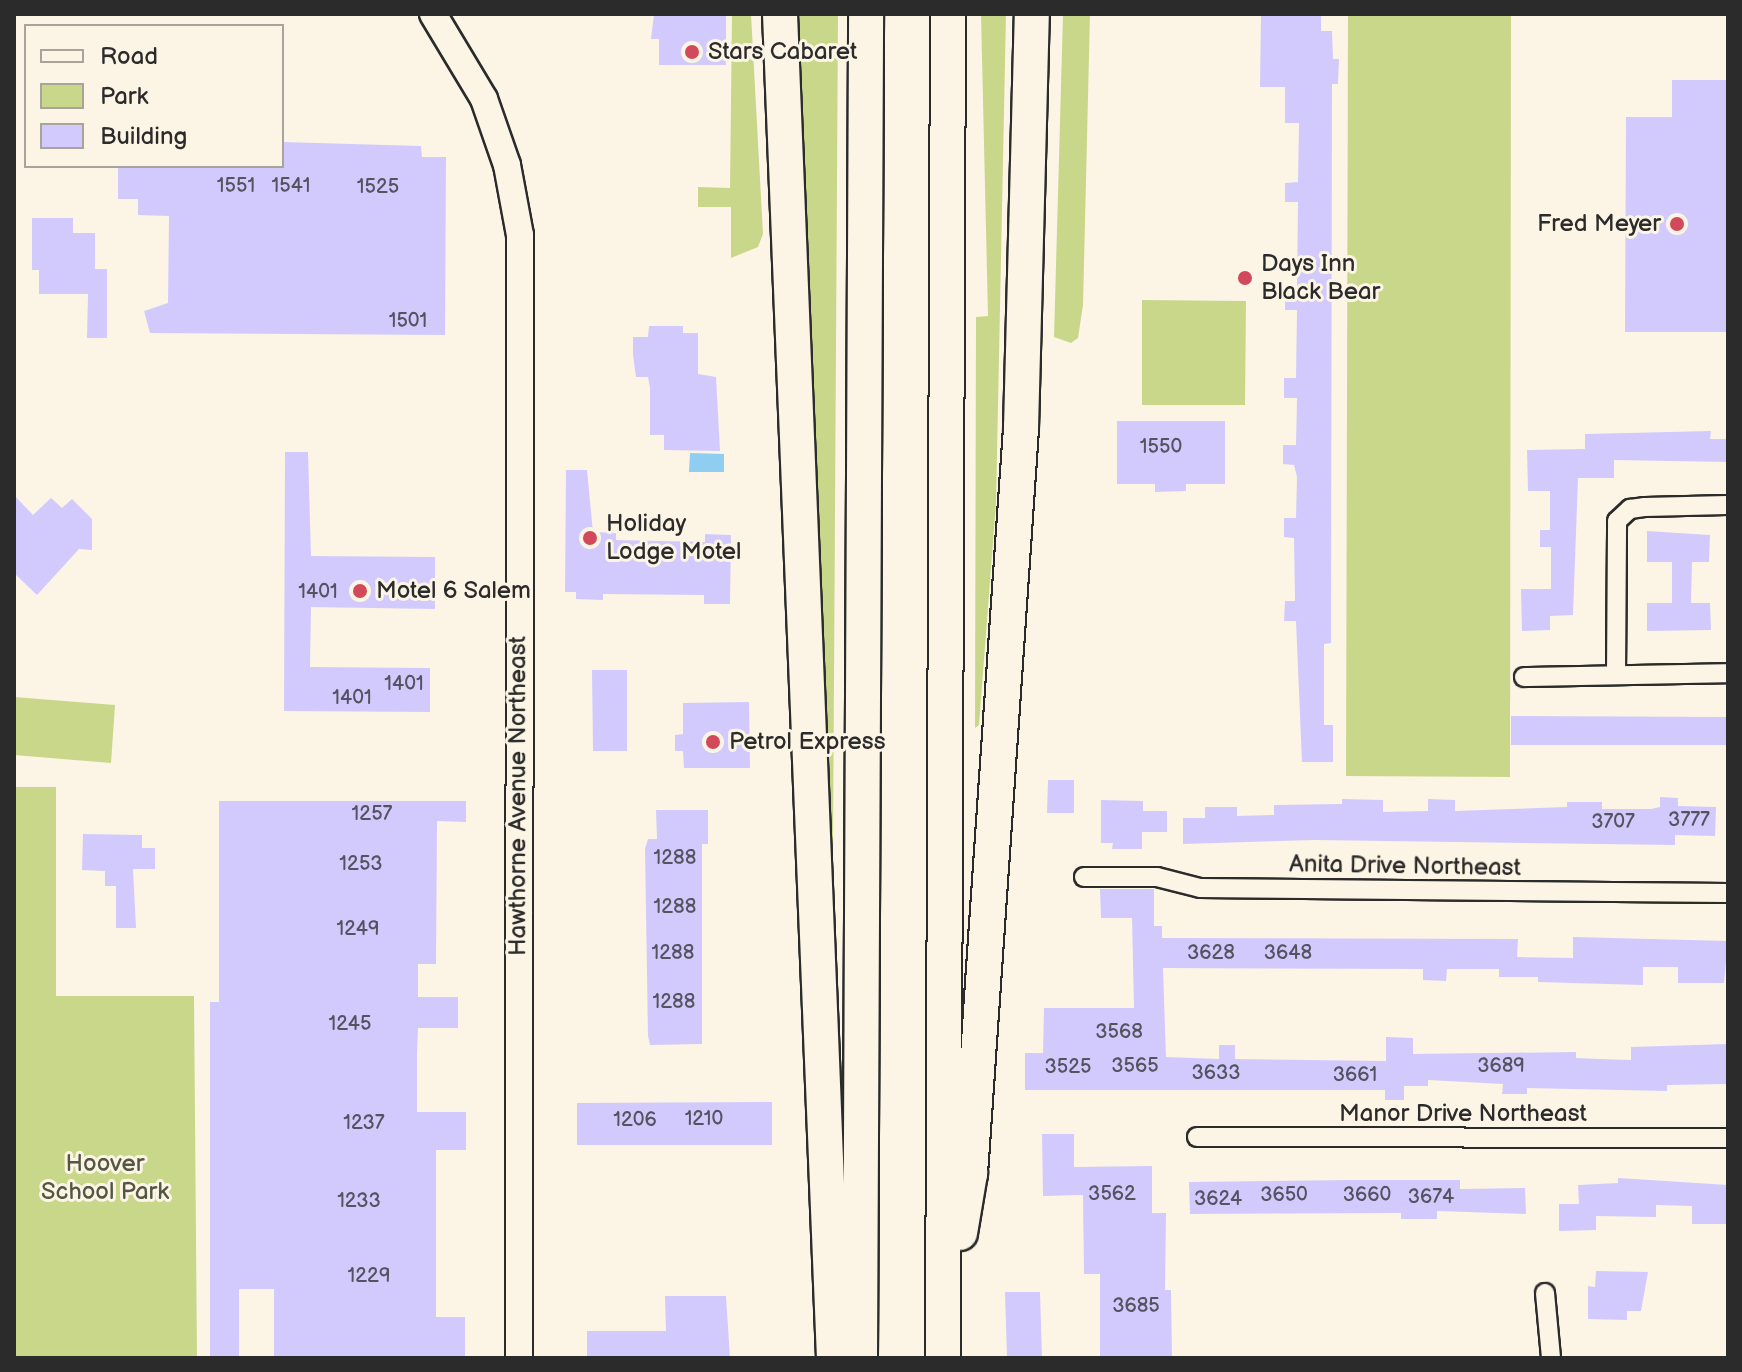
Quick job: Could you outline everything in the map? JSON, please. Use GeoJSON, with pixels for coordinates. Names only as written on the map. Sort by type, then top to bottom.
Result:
{"type":"FeatureCollection","features":[{"type":"Feature","properties":{"kind":"highway"},"geometry":{"type":"LineString","coordinates":[[780,14],[834,1358]]}},
{"type":"Feature","properties":{"kind":"highway"},"geometry":{"type":"LineString","coordinates":[[860,1358],[866,14]]}},
{"type":"Feature","properties":{"kind":"highway"},"geometry":{"type":"LineString","coordinates":[[943,1351],[948,14]]}},
{"type":"Feature","properties":{"kind":"highway"},"geometry":{"type":"LineString","coordinates":[[943,1351],[970,1173],[1006,660],[1022,413],[1032,14]]}},
{"type":"Feature","properties":{"kind":"main road","name":"Hawthorne Avenue Northeast"},"geometry":{"type":"LineString","coordinates":[[433,14],[484,99],[507,165],[520,235],[519,1358]]}},
{"type":"Feature","properties":{"kind":"street"},"geometry":{"type":"LineString","coordinates":[[1616,675],[1617,521],[1630,509],[1728,505]]}},
{"type":"Feature","properties":{"kind":"street"},"geometry":{"type":"LineString","coordinates":[[1524,677],[1728,673]]}},
{"type":"Feature","properties":{"kind":"street","name":"Anita Drive Northeast"},"geometry":{"type":"LineString","coordinates":[[1084,877],[1157,877],[1200,888],[1728,893]]}},
{"type":"Feature","properties":{"kind":"street","name":"Manor Drive Northeast"},"geometry":{"type":"LineString","coordinates":[[1197,1137],[1728,1138]]}},
{"type":"Feature","properties":{"kind":"street"},"geometry":{"type":"LineString","coordinates":[[1545,1293],[1551,1358]]}},
{"type":"Feature","properties":{"kind":"green space"},"geometry":{"type":"Polygon","coordinates":[[[732,14],[751,14],[763,234],[758,247],[731,258],[731,207],[698,207],[698,187],[730,188],[732,14]]]}},
{"type":"Feature","properties":{"kind":"green space"},"geometry":{"type":"Polygon","coordinates":[[[794,14],[838,14],[833,848],[826,847],[794,14]]]}},
{"type":"Feature","properties":{"kind":"green space"},"geometry":{"type":"Polygon","coordinates":[[[981,14],[1006,14],[996,503],[979,725],[975,728],[976,317],[988,316],[981,14]]]}},
{"type":"Feature","properties":{"kind":"green space"},"geometry":{"type":"Polygon","coordinates":[[[1063,14],[1090,14],[1083,305],[1078,338],[1071,343],[1054,337],[1063,14]]]}},
{"type":"Feature","properties":{"kind":"green space"},"geometry":{"type":"Polygon","coordinates":[[[1348,14],[1511,14],[1510,777],[1346,776],[1348,14]]]}},
{"type":"Feature","properties":{"kind":"green space"},"geometry":{"type":"Polygon","coordinates":[[[1142,300],[1246,301],[1245,405],[1142,405],[1142,300]]]}},
{"type":"Feature","properties":{"kind":"green space"},"geometry":{"type":"Polygon","coordinates":[[[14,697],[115,705],[111,763],[14,755],[14,697]]]}},
{"type":"Feature","properties":{"kind":"green space","name":"Hoover School Park"},"geometry":{"type":"Polygon","coordinates":[[[14,787],[56,787],[56,996],[194,996],[197,1358],[14,1358],[14,787]]]}},
{"type":"Feature","properties":{"kind":"water"},"geometry":{"type":"Polygon","coordinates":[[[690,453],[724,454],[724,472],[689,472],[690,453]]]}},
{"type":"Feature","properties":{"kind":"building","name":"Stars Cabaret"},"geometry":{"type":"Polygon","coordinates":[[[654,14],[726,14],[726,65],[659,65],[659,39],[651,39],[654,14]]]}},
{"type":"Feature","properties":{"kind":"building"},"geometry":{"type":"Polygon","coordinates":[[[1261,14],[1321,14],[1321,31],[1332,31],[1333,59],[1339,59],[1338,84],[1332,84],[1331,643],[1324,644],[1324,725],[1333,725],[1333,762],[1302,762],[1296,621],[1284,621],[1285,601],[1295,601],[1294,538],[1284,537],[1284,518],[1296,518],[1297,477],[1294,465],[1283,464],[1283,445],[1296,445],[1297,398],[1284,398],[1284,378],[1296,378],[1297,310],[1285,310],[1285,290],[1297,290],[1298,202],[1285,202],[1285,183],[1298,182],[1299,123],[1285,123],[1285,87],[1260,87],[1261,14]]]}},
{"type":"Feature","properties":{"kind":"building","name":"Fred Meyer"},"geometry":{"type":"Polygon","coordinates":[[[1672,80],[1728,80],[1728,332],[1625,332],[1626,117],[1672,117],[1672,80]]]}},
{"type":"Feature","properties":{"kind":"building"},"geometry":{"type":"Polygon","coordinates":[[[284,142],[421,146],[422,157],[446,157],[445,335],[150,333],[144,311],[168,303],[169,216],[138,215],[138,199],[118,199],[118,168],[284,168],[284,142]]]}},
{"type":"Feature","properties":{"kind":"building"},"geometry":{"type":"Polygon","coordinates":[[[32,218],[73,218],[73,233],[95,233],[95,269],[107,269],[107,338],[87,338],[88,294],[39,294],[39,270],[32,270],[32,218]]]}},
{"type":"Feature","properties":{"kind":"building"},"geometry":{"type":"Polygon","coordinates":[[[649,326],[683,326],[683,333],[698,333],[698,374],[716,377],[720,451],[664,450],[664,435],[650,435],[648,377],[636,377],[633,355],[633,337],[648,337],[649,326]]]}},
{"type":"Feature","properties":{"kind":"building"},"geometry":{"type":"Polygon","coordinates":[[[1117,421],[1225,421],[1225,484],[1186,484],[1186,491],[1155,492],[1155,484],[1117,484],[1117,421]]]}},
{"type":"Feature","properties":{"kind":"building"},"geometry":{"type":"Polygon","coordinates":[[[1711,431],[1710,439],[1728,439],[1728,462],[1614,460],[1614,478],[1578,478],[1573,615],[1550,616],[1550,630],[1522,631],[1521,589],[1551,589],[1551,547],[1540,547],[1540,530],[1550,530],[1550,491],[1528,491],[1527,450],[1585,449],[1585,434],[1711,431]]]}},
{"type":"Feature","properties":{"kind":"building","name":"Motel 6 Salem"},"geometry":{"type":"Polygon","coordinates":[[[285,452],[308,452],[311,556],[435,557],[435,609],[311,607],[310,667],[430,668],[430,712],[284,711],[285,452]]]}},
{"type":"Feature","properties":{"kind":"building","name":"Holiday Lodge Motel"},"geometry":{"type":"Polygon","coordinates":[[[566,470],[587,470],[593,532],[616,533],[616,540],[705,542],[705,534],[731,535],[730,604],[704,604],[704,595],[603,594],[603,600],[576,599],[576,592],[565,592],[566,470]]]}},
{"type":"Feature","properties":{"kind":"building"},"geometry":{"type":"Polygon","coordinates":[[[14,495],[33,515],[51,498],[62,508],[72,499],[92,519],[92,550],[79,549],[37,595],[14,573],[14,495]]]}},
{"type":"Feature","properties":{"kind":"building"},"geometry":{"type":"Polygon","coordinates":[[[1647,531],[1710,535],[1709,562],[1692,562],[1691,603],[1710,603],[1711,630],[1647,631],[1647,603],[1672,603],[1672,562],[1647,562],[1647,531]]]}},
{"type":"Feature","properties":{"kind":"building"},"geometry":{"type":"Polygon","coordinates":[[[592,670],[627,670],[627,751],[593,751],[592,670]]]}},
{"type":"Feature","properties":{"kind":"building","name":"Petrol Express"},"geometry":{"type":"Polygon","coordinates":[[[749,702],[750,768],[684,768],[683,751],[675,751],[675,735],[683,734],[683,703],[749,702]]]}},
{"type":"Feature","properties":{"kind":"building"},"geometry":{"type":"Polygon","coordinates":[[[1511,716],[1728,717],[1728,745],[1511,745],[1511,716]]]}},
{"type":"Feature","properties":{"kind":"building"},"geometry":{"type":"Polygon","coordinates":[[[1048,780],[1074,780],[1074,813],[1047,813],[1048,780]]]}},
{"type":"Feature","properties":{"kind":"building"},"geometry":{"type":"Polygon","coordinates":[[[1660,797],[1678,798],[1678,806],[1716,807],[1715,836],[1675,835],[1675,845],[1314,840],[1183,844],[1183,818],[1205,818],[1205,807],[1237,807],[1237,816],[1274,815],[1274,805],[1342,804],[1342,799],[1383,800],[1383,812],[1428,811],[1428,799],[1455,800],[1455,811],[1567,807],[1567,802],[1602,802],[1602,809],[1651,809],[1660,807],[1660,797]]]}},
{"type":"Feature","properties":{"kind":"building"},"geometry":{"type":"Polygon","coordinates":[[[1101,800],[1143,801],[1143,811],[1167,811],[1167,832],[1142,832],[1142,849],[1112,849],[1113,843],[1101,843],[1101,800]]]}},
{"type":"Feature","properties":{"kind":"building"},"geometry":{"type":"Polygon","coordinates":[[[219,801],[466,801],[466,822],[437,821],[436,964],[418,964],[418,997],[458,997],[458,1028],[418,1028],[417,1055],[417,1112],[466,1112],[466,1150],[436,1150],[436,1317],[465,1317],[465,1358],[274,1358],[274,1289],[239,1289],[239,1358],[210,1358],[210,1002],[219,1002],[219,801]]]}},
{"type":"Feature","properties":{"kind":"building"},"geometry":{"type":"Polygon","coordinates":[[[656,810],[708,810],[708,844],[702,844],[702,1044],[650,1045],[648,1036],[645,849],[648,839],[657,839],[656,810]]]}},
{"type":"Feature","properties":{"kind":"building"},"geometry":{"type":"Polygon","coordinates":[[[83,834],[142,835],[142,848],[155,848],[155,869],[133,869],[136,928],[116,928],[116,886],[105,886],[105,871],[82,870],[83,834]]]}},
{"type":"Feature","properties":{"kind":"building"},"geometry":{"type":"Polygon","coordinates":[[[1100,889],[1154,889],[1154,926],[1162,926],[1162,938],[1518,939],[1517,957],[1573,958],[1573,937],[1728,941],[1724,983],[1678,983],[1678,967],[1643,967],[1643,985],[1538,982],[1538,977],[1499,977],[1499,969],[1447,969],[1446,981],[1423,980],[1423,969],[1163,968],[1166,1057],[1219,1059],[1219,1045],[1235,1045],[1235,1059],[1386,1061],[1386,1037],[1413,1038],[1413,1054],[1576,1052],[1576,1058],[1631,1060],[1631,1047],[1728,1044],[1728,1084],[1667,1085],[1667,1091],[1527,1088],[1527,1094],[1502,1094],[1503,1084],[1428,1080],[1428,1086],[1404,1086],[1404,1100],[1385,1100],[1385,1090],[1025,1090],[1025,1053],[1043,1053],[1044,1008],[1134,1008],[1132,918],[1101,918],[1100,889]]]}},
{"type":"Feature","properties":{"kind":"building"},"geometry":{"type":"Polygon","coordinates":[[[772,1102],[772,1145],[577,1145],[577,1103],[772,1102]]]}},
{"type":"Feature","properties":{"kind":"building"},"geometry":{"type":"Polygon","coordinates":[[[1042,1134],[1074,1134],[1074,1167],[1152,1166],[1152,1213],[1166,1213],[1165,1290],[1171,1290],[1172,1358],[1100,1358],[1100,1274],[1084,1274],[1083,1195],[1043,1196],[1042,1134]]]}},
{"type":"Feature","properties":{"kind":"building"},"geometry":{"type":"Polygon","coordinates":[[[1618,1178],[1728,1185],[1728,1224],[1692,1224],[1692,1206],[1656,1205],[1656,1217],[1596,1216],[1596,1230],[1559,1231],[1559,1204],[1579,1204],[1578,1185],[1618,1183],[1618,1178]]]}},
{"type":"Feature","properties":{"kind":"building"},"geometry":{"type":"Polygon","coordinates":[[[1460,1180],[1460,1189],[1525,1188],[1526,1214],[1437,1211],[1437,1219],[1401,1219],[1401,1213],[1190,1214],[1189,1182],[1460,1180]]]}},
{"type":"Feature","properties":{"kind":"building"},"geometry":{"type":"Polygon","coordinates":[[[1596,1271],[1648,1272],[1641,1311],[1627,1311],[1627,1320],[1588,1319],[1588,1286],[1595,1287],[1596,1271]]]}},
{"type":"Feature","properties":{"kind":"building"},"geometry":{"type":"Polygon","coordinates":[[[1005,1292],[1040,1292],[1042,1358],[1007,1358],[1005,1292]]]}},
{"type":"Feature","properties":{"kind":"building"},"geometry":{"type":"Polygon","coordinates":[[[665,1296],[726,1296],[730,1358],[587,1358],[587,1331],[666,1331],[665,1296]]]}},
{"type":"Feature","properties":{"kind":"place","name":"Stars Cabaret"},"geometry":{"type":"Point","coordinates":[692,52]}},
{"type":"Feature","properties":{"kind":"place","name":"Fred Meyer"},"geometry":{"type":"Point","coordinates":[1677,224]}},
{"type":"Feature","properties":{"kind":"place","name":"Days Inn Black Bear"},"geometry":{"type":"Point","coordinates":[1245,278]}},
{"type":"Feature","properties":{"kind":"place","name":"Holiday Lodge Motel"},"geometry":{"type":"Point","coordinates":[590,538]}},
{"type":"Feature","properties":{"kind":"place","name":"Motel 6 Salem"},"geometry":{"type":"Point","coordinates":[360,591]}},
{"type":"Feature","properties":{"kind":"place","name":"Petrol Express"},"geometry":{"type":"Point","coordinates":[713,742]}}]}
